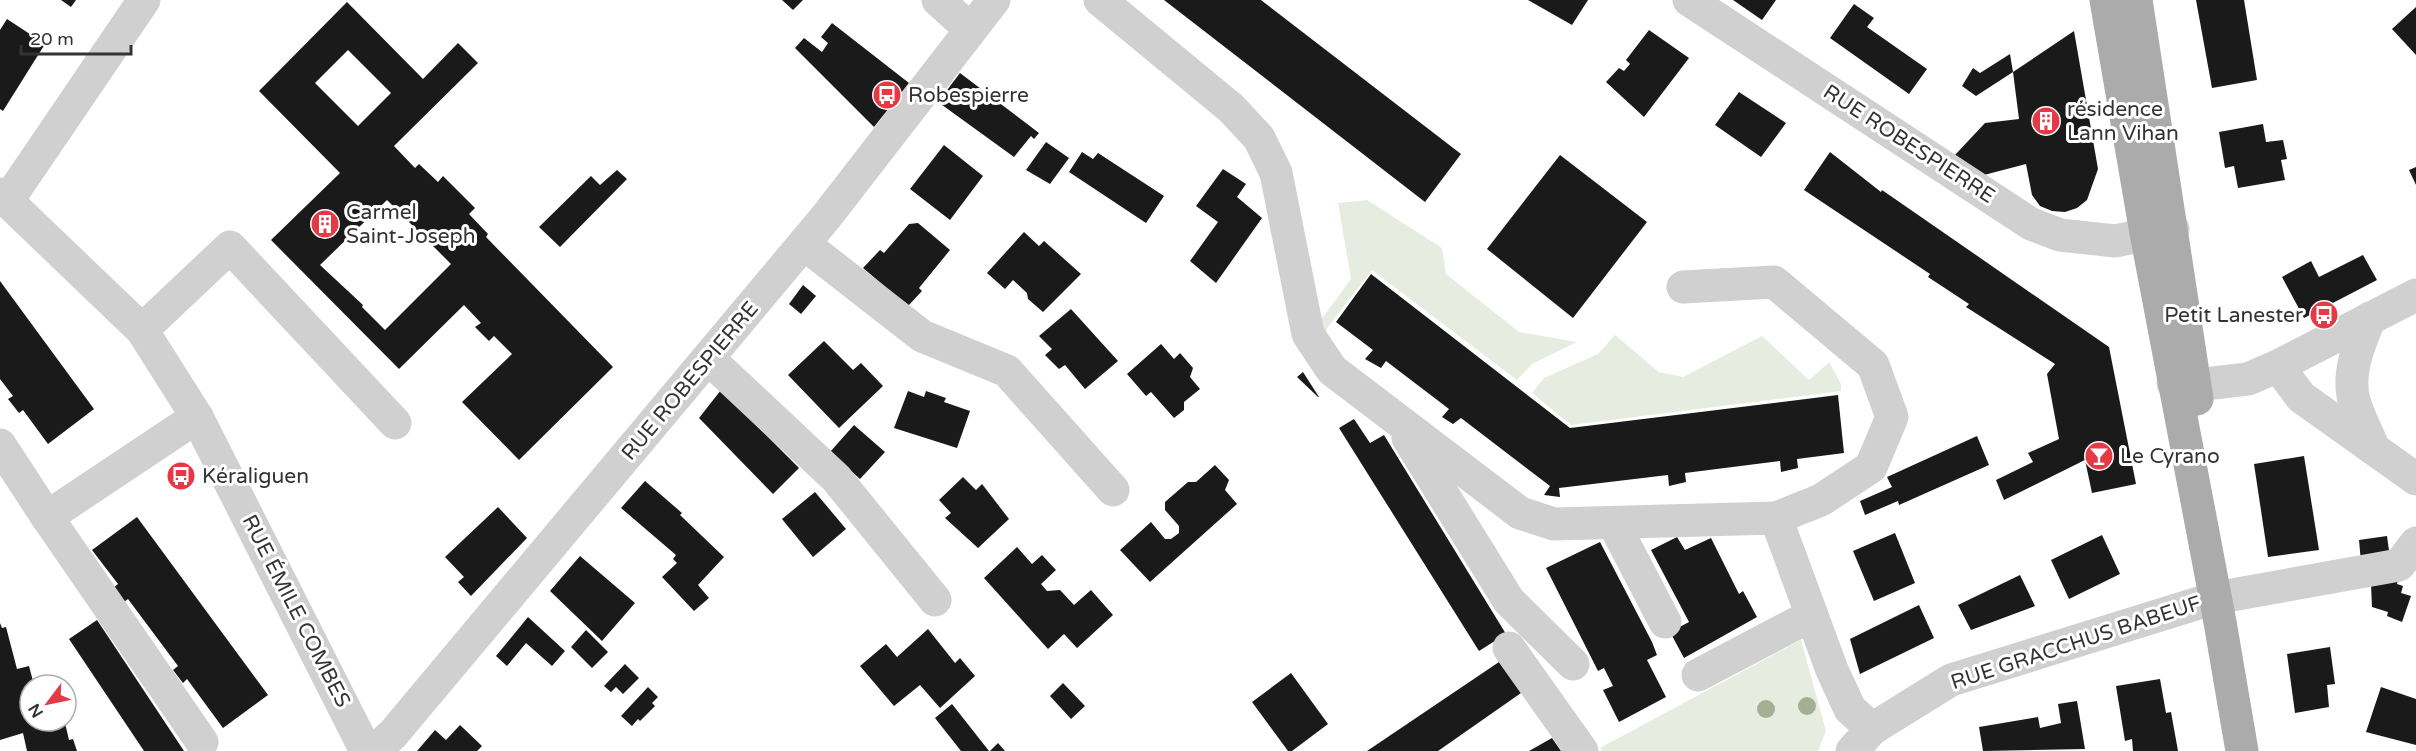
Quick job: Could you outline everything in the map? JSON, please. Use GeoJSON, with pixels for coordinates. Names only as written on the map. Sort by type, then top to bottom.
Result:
{"type":"FeatureCollection","features":[{"type":"Feature","properties":{"kind":"main road"},"geometry":{"type":"LineString","coordinates":[[2106,0],[2159,231]]}},
{"type":"Feature","properties":{"kind":"main road"},"geometry":{"type":"LineString","coordinates":[[2136,0],[2159,231],[2215,598],[2242,751]]}},
{"type":"Feature","properties":{"kind":"street"},"geometry":{"type":"LineString","coordinates":[[4,197],[144,0]]}},
{"type":"Feature","properties":{"kind":"street"},"geometry":{"type":"LineString","coordinates":[[938,0],[970,29]]}},
{"type":"Feature","properties":{"kind":"street","name":"RUE ROBESPIERRE"},"geometry":{"type":"LineString","coordinates":[[374,751],[393,734],[804,244],[994,0]]}},
{"type":"Feature","properties":{"kind":"street"},"geometry":{"type":"LineString","coordinates":[[1100,0],[1231,108],[1259,138],[1276,173],[1308,334],[1332,370],[1520,513],[1554,524],[1776,518],[1821,500],[1871,467],[1892,417],[1873,364],[1774,282],[1683,288]]}},
{"type":"Feature","properties":{"kind":"street","name":"RUE ROBESPIERRE"},"geometry":{"type":"LineString","coordinates":[[1689,0],[2031,224],[2060,235],[2115,241],[2159,231]]}},
{"type":"Feature","properties":{"kind":"street","name":"RUE ÉMILE COMBES"},"geometry":{"type":"LineString","coordinates":[[4,197],[142,330],[197,417],[366,751]]}},
{"type":"Feature","properties":{"kind":"street"},"geometry":{"type":"LineString","coordinates":[[804,244],[922,336],[1007,371],[1113,490]]}},
{"type":"Feature","properties":{"kind":"street"},"geometry":{"type":"LineString","coordinates":[[142,330],[230,247],[396,423]]}},
{"type":"Feature","properties":{"kind":"street"},"geometry":{"type":"LineString","coordinates":[[2184,384],[2248,379],[2416,296]]}},
{"type":"Feature","properties":{"kind":"street"},"geometry":{"type":"LineString","coordinates":[[2370,318],[2357,348],[2352,383],[2353,398],[2374,449]]}},
{"type":"Feature","properties":{"kind":"street"},"geometry":{"type":"LineString","coordinates":[[709,359],[836,478],[935,600]]}},
{"type":"Feature","properties":{"kind":"street"},"geometry":{"type":"LineString","coordinates":[[2278,366],[2301,397],[2416,479]]}},
{"type":"Feature","properties":{"kind":"street"},"geometry":{"type":"LineString","coordinates":[[47,517],[197,417]]}},
{"type":"Feature","properties":{"kind":"street"},"geometry":{"type":"LineString","coordinates":[[1398,421],[1509,601],[1573,664]]}},
{"type":"Feature","properties":{"kind":"street"},"geometry":{"type":"LineString","coordinates":[[0,445],[202,742]]}},
{"type":"Feature","properties":{"kind":"street"},"geometry":{"type":"LineString","coordinates":[[1776,518],[1832,670],[1862,740]]}},
{"type":"Feature","properties":{"kind":"street"},"geometry":{"type":"LineString","coordinates":[[1614,524],[1665,621]]}},
{"type":"Feature","properties":{"kind":"street","name":"RUE GRACCHUS BABEUF"},"geometry":{"type":"LineString","coordinates":[[1862,740],[1951,680],[2215,598],[2399,565],[2416,543]]}},
{"type":"Feature","properties":{"kind":"street"},"geometry":{"type":"LineString","coordinates":[[1698,675],[1812,615]]}},
{"type":"Feature","properties":{"kind":"street"},"geometry":{"type":"LineString","coordinates":[[1509,648],[1582,751]]}},
{"type":"Feature","properties":{"kind":"shaded area"},"geometry":{"type":"Polygon","coordinates":[[[1367,200],[1442,248],[1446,274],[1519,332],[1577,342],[1532,364],[1517,380],[1372,270],[1325,331],[1317,325],[1351,279],[1338,203],[1367,200]]]}},
{"type":"Feature","properties":{"kind":"shaded area"},"geometry":{"type":"Polygon","coordinates":[[[1615,335],[1659,372],[1683,377],[1762,336],[1809,380],[1829,362],[1841,384],[1841,391],[1571,425],[1532,393],[1544,378],[1598,354],[1615,335]]]}},
{"type":"Feature","properties":{"kind":"shaded area"},"geometry":{"type":"Polygon","coordinates":[[[1801,640],[1826,731],[1818,751],[1602,751],[1600,748],[1801,640]]]}},
{"type":"Feature","properties":{"kind":"building"},"geometry":{"type":"Polygon","coordinates":[[[61,0],[76,0],[71,7],[61,0]]]}},
{"type":"Feature","properties":{"kind":"building"},"geometry":{"type":"Polygon","coordinates":[[[782,0],[803,0],[793,10],[782,0]]]}},
{"type":"Feature","properties":{"kind":"building"},"geometry":{"type":"Polygon","coordinates":[[[1164,0],[1261,0],[1461,154],[1425,202],[1164,0]]]}},
{"type":"Feature","properties":{"kind":"building"},"geometry":{"type":"Polygon","coordinates":[[[1528,0],[1588,0],[1572,25],[1528,0]]]}},
{"type":"Feature","properties":{"kind":"building"},"geometry":{"type":"Polygon","coordinates":[[[1733,0],[1776,0],[1762,20],[1733,0]]]}},
{"type":"Feature","properties":{"kind":"building"},"geometry":{"type":"Polygon","coordinates":[[[2196,0],[2244,0],[2257,80],[2212,88],[2196,0]]]}},
{"type":"Feature","properties":{"kind":"building","name":"Carmel Saint-Joseph"},"geometry":{"type":"Polygon","coordinates":[[[347,2],[423,79],[458,43],[478,63],[394,146],[415,168],[419,164],[438,182],[443,176],[475,208],[469,214],[488,234],[486,237],[613,367],[519,460],[462,402],[512,354],[494,336],[489,341],[475,327],[481,323],[464,305],[399,369],[271,240],[340,173],[259,91],[347,2]],[[348,50],[315,83],[358,126],[391,93],[348,50]],[[387,200],[320,265],[363,305],[362,307],[385,330],[451,264],[387,200]]]}},
{"type":"Feature","properties":{"kind":"building"},"geometry":{"type":"Polygon","coordinates":[[[1854,4],[1874,18],[1867,27],[1927,69],[1909,94],[1830,38],[1854,4]]]}},
{"type":"Feature","properties":{"kind":"building"},"geometry":{"type":"Polygon","coordinates":[[[2416,7],[2416,55],[2392,29],[2416,7]]]}},
{"type":"Feature","properties":{"kind":"building"},"geometry":{"type":"Polygon","coordinates":[[[7,19],[45,44],[3,111],[0,109],[0,30],[7,19]]]}},
{"type":"Feature","properties":{"kind":"building"},"geometry":{"type":"Polygon","coordinates":[[[832,23],[909,83],[874,127],[795,48],[804,38],[822,52],[828,43],[821,37],[832,23]]]}},
{"type":"Feature","properties":{"kind":"building"},"geometry":{"type":"Polygon","coordinates":[[[1649,30],[1689,58],[1644,117],[1606,82],[1619,68],[1624,71],[1630,64],[1626,60],[1649,30]]]}},
{"type":"Feature","properties":{"kind":"building","name":"résidence Lann Vihan"},"geometry":{"type":"Polygon","coordinates":[[[2074,31],[2098,169],[2087,200],[2077,208],[2065,212],[2052,211],[2040,206],[2032,195],[2026,164],[1984,175],[1955,155],[1985,123],[2019,119],[2013,72],[2074,31]]]}},
{"type":"Feature","properties":{"kind":"building"},"geometry":{"type":"Polygon","coordinates":[[[2010,54],[2013,72],[1976,96],[1962,86],[1973,68],[1980,73],[2010,54]]]}},
{"type":"Feature","properties":{"kind":"building"},"geometry":{"type":"Polygon","coordinates":[[[960,73],[1039,133],[1034,139],[1031,136],[1014,157],[938,102],[960,73]]]}},
{"type":"Feature","properties":{"kind":"building"},"geometry":{"type":"Polygon","coordinates":[[[1739,92],[1786,123],[1761,157],[1715,125],[1739,92]]]}},
{"type":"Feature","properties":{"kind":"building"},"geometry":{"type":"Polygon","coordinates":[[[2263,124],[2266,142],[2283,140],[2287,159],[2281,160],[2285,180],[2238,188],[2234,166],[2225,168],[2219,132],[2263,124]]]}},
{"type":"Feature","properties":{"kind":"building"},"geometry":{"type":"Polygon","coordinates":[[[1046,142],[1069,158],[1050,184],[1026,170],[1046,142]]]}},
{"type":"Feature","properties":{"kind":"building"},"geometry":{"type":"Polygon","coordinates":[[[944,145],[983,176],[950,220],[910,189],[944,145]]]}},
{"type":"Feature","properties":{"kind":"building"},"geometry":{"type":"Polygon","coordinates":[[[1082,152],[1093,159],[1098,153],[1164,196],[1146,223],[1069,172],[1082,152]]]}},
{"type":"Feature","properties":{"kind":"building"},"geometry":{"type":"Polygon","coordinates":[[[1830,152],[1881,192],[1882,190],[2109,347],[2136,484],[2092,493],[2085,460],[2004,500],[1996,480],[2033,462],[2028,453],[2059,439],[2047,374],[2055,364],[1966,307],[1969,304],[1928,277],[1930,274],[1804,190],[1830,152]]]}},
{"type":"Feature","properties":{"kind":"building"},"geometry":{"type":"Polygon","coordinates":[[[1560,155],[1647,222],[1573,318],[1487,249],[1560,155]]]}},
{"type":"Feature","properties":{"kind":"building"},"geometry":{"type":"Polygon","coordinates":[[[2416,167],[2416,185],[2409,170],[2416,167]]]}},
{"type":"Feature","properties":{"kind":"building"},"geometry":{"type":"Polygon","coordinates":[[[1223,169],[1246,184],[1237,197],[1262,218],[1216,283],[1190,261],[1218,222],[1196,206],[1223,169]]]}},
{"type":"Feature","properties":{"kind":"building"},"geometry":{"type":"Polygon","coordinates":[[[617,170],[627,179],[560,247],[539,227],[591,176],[600,185],[617,170]]]}},
{"type":"Feature","properties":{"kind":"building"},"geometry":{"type":"Polygon","coordinates":[[[918,223],[950,250],[919,288],[922,291],[908,306],[863,268],[880,250],[884,253],[909,224],[918,223]]]}},
{"type":"Feature","properties":{"kind":"building"},"geometry":{"type":"Polygon","coordinates":[[[1024,232],[1039,246],[1044,241],[1081,274],[1043,312],[1028,299],[1027,293],[1013,280],[1005,289],[987,273],[1024,232]]]}},
{"type":"Feature","properties":{"kind":"building"},"geometry":{"type":"Polygon","coordinates":[[[2363,255],[2377,280],[2304,318],[2282,277],[2311,261],[2319,277],[2363,255]]]}},
{"type":"Feature","properties":{"kind":"building"},"geometry":{"type":"Polygon","coordinates":[[[1371,274],[1570,428],[1838,395],[1844,453],[1797,459],[1798,468],[1781,472],[1780,461],[1685,473],[1686,482],[1669,486],[1668,475],[1559,488],[1560,497],[1544,495],[1550,486],[1461,418],[1453,424],[1442,417],[1449,409],[1386,361],[1381,368],[1365,359],[1373,350],[1336,322],[1371,274]]]}},
{"type":"Feature","properties":{"kind":"building"},"geometry":{"type":"Polygon","coordinates":[[[0,281],[94,409],[48,444],[23,410],[19,413],[8,399],[13,396],[0,379],[0,281]]]}},
{"type":"Feature","properties":{"kind":"building"},"geometry":{"type":"Polygon","coordinates":[[[803,285],[816,296],[801,314],[789,304],[803,285]]]}},
{"type":"Feature","properties":{"kind":"building"},"geometry":{"type":"Polygon","coordinates":[[[1071,309],[1118,361],[1085,389],[1065,365],[1059,369],[1045,355],[1052,349],[1039,336],[1071,309]]]}},
{"type":"Feature","properties":{"kind":"building"},"geometry":{"type":"Polygon","coordinates":[[[824,341],[853,370],[861,363],[883,386],[839,428],[788,375],[824,341]]]}},
{"type":"Feature","properties":{"kind":"building"},"geometry":{"type":"Polygon","coordinates":[[[1161,344],[1174,359],[1180,353],[1193,368],[1190,377],[1200,389],[1184,402],[1184,410],[1174,418],[1151,392],[1146,396],[1127,374],[1161,344]]]}},
{"type":"Feature","properties":{"kind":"building"},"geometry":{"type":"Polygon","coordinates":[[[1303,372],[1319,397],[1297,377],[1303,372]]]}},
{"type":"Feature","properties":{"kind":"building"},"geometry":{"type":"Polygon","coordinates":[[[721,390],[799,468],[773,494],[699,418],[721,390]]]}},
{"type":"Feature","properties":{"kind":"building"},"geometry":{"type":"Polygon","coordinates":[[[908,391],[924,397],[926,391],[946,398],[944,402],[970,411],[957,448],[894,428],[908,391]]]}},
{"type":"Feature","properties":{"kind":"building"},"geometry":{"type":"Polygon","coordinates":[[[1354,419],[1370,443],[1384,435],[1506,634],[1479,651],[1339,428],[1354,419]]]}},
{"type":"Feature","properties":{"kind":"building"},"geometry":{"type":"Polygon","coordinates":[[[854,425],[885,452],[860,479],[830,452],[854,425]]]}},
{"type":"Feature","properties":{"kind":"building"},"geometry":{"type":"Polygon","coordinates":[[[1977,436],[1989,465],[1899,505],[1898,501],[1865,515],[1860,501],[1892,487],[1887,477],[1977,436]]]}},
{"type":"Feature","properties":{"kind":"building"},"geometry":{"type":"Polygon","coordinates":[[[2304,456],[2319,550],[2268,557],[2254,464],[2304,456]]]}},
{"type":"Feature","properties":{"kind":"building"},"geometry":{"type":"Polygon","coordinates":[[[1215,465],[1229,480],[1225,490],[1237,504],[1150,582],[1120,550],[1151,522],[1165,539],[1171,539],[1179,533],[1179,526],[1165,510],[1165,502],[1188,482],[1196,482],[1215,465]]]}},
{"type":"Feature","properties":{"kind":"building"},"geometry":{"type":"Polygon","coordinates":[[[963,477],[976,490],[982,484],[1009,519],[978,548],[945,518],[951,513],[939,500],[963,477]]]}},
{"type":"Feature","properties":{"kind":"building"},"geometry":{"type":"Polygon","coordinates":[[[645,481],[682,513],[680,515],[724,557],[698,585],[709,598],[694,611],[662,577],[677,563],[673,559],[676,555],[621,508],[645,481]]]}},
{"type":"Feature","properties":{"kind":"building"},"geometry":{"type":"Polygon","coordinates":[[[815,492],[846,529],[813,557],[782,519],[815,492]]]}},
{"type":"Feature","properties":{"kind":"building"},"geometry":{"type":"Polygon","coordinates":[[[498,507],[527,538],[471,596],[458,582],[464,577],[445,557],[498,507]]]}},
{"type":"Feature","properties":{"kind":"building"},"geometry":{"type":"Polygon","coordinates":[[[137,517],[268,695],[223,728],[187,679],[183,683],[173,670],[178,666],[128,599],[124,602],[113,588],[118,584],[92,550],[137,517]]]}},
{"type":"Feature","properties":{"kind":"building"},"geometry":{"type":"Polygon","coordinates":[[[1895,533],[1915,583],[1874,601],[1853,551],[1895,533]]]}},
{"type":"Feature","properties":{"kind":"building"},"geometry":{"type":"Polygon","coordinates":[[[2102,535],[2120,574],[2069,599],[2051,560],[2102,535]]]}},
{"type":"Feature","properties":{"kind":"building"},"geometry":{"type":"Polygon","coordinates":[[[2387,536],[2390,558],[2361,562],[2359,540],[2387,536]]]}},
{"type":"Feature","properties":{"kind":"building"},"geometry":{"type":"Polygon","coordinates":[[[1677,537],[1685,550],[1711,538],[1739,594],[1743,591],[1757,617],[1684,658],[1670,632],[1689,622],[1651,550],[1677,537]]]}},
{"type":"Feature","properties":{"kind":"building"},"geometry":{"type":"Polygon","coordinates":[[[1600,542],[1652,642],[1657,655],[1647,660],[1666,697],[1619,722],[1603,690],[1613,686],[1604,668],[1598,671],[1546,568],[1600,542]]]}},
{"type":"Feature","properties":{"kind":"building"},"geometry":{"type":"Polygon","coordinates":[[[1017,547],[1032,564],[1042,555],[1056,570],[1041,584],[1047,591],[1060,590],[1074,605],[1091,590],[1113,615],[1077,648],[1064,634],[1048,649],[984,578],[1017,547]]]}},
{"type":"Feature","properties":{"kind":"building"},"geometry":{"type":"Polygon","coordinates":[[[580,556],[635,603],[602,641],[550,591],[580,556]]]}},
{"type":"Feature","properties":{"kind":"building"},"geometry":{"type":"Polygon","coordinates":[[[2020,575],[2035,606],[1971,630],[1958,605],[2020,575]]]}},
{"type":"Feature","properties":{"kind":"building"},"geometry":{"type":"Polygon","coordinates":[[[2398,580],[2397,584],[2403,586],[2401,593],[2411,596],[2402,622],[2387,616],[2388,612],[2372,607],[2371,584],[2398,580]]]}},
{"type":"Feature","properties":{"kind":"building"},"geometry":{"type":"Polygon","coordinates":[[[1919,605],[1934,638],[1860,674],[1850,639],[1919,605]]]}},
{"type":"Feature","properties":{"kind":"building"},"geometry":{"type":"Polygon","coordinates":[[[528,617],[565,651],[552,666],[526,643],[507,666],[496,656],[528,617]]]}},
{"type":"Feature","properties":{"kind":"building"},"geometry":{"type":"Polygon","coordinates":[[[97,620],[184,751],[144,751],[69,639],[97,620]]]}},
{"type":"Feature","properties":{"kind":"building"},"geometry":{"type":"Polygon","coordinates":[[[0,623],[2,628],[6,627],[17,669],[29,666],[31,673],[18,673],[18,733],[23,733],[0,740],[0,623]]]}},
{"type":"Feature","properties":{"kind":"building"},"geometry":{"type":"Polygon","coordinates":[[[928,629],[955,663],[960,658],[975,676],[940,708],[920,685],[894,706],[860,666],[886,644],[897,657],[928,629]]]}},
{"type":"Feature","properties":{"kind":"building"},"geometry":{"type":"Polygon","coordinates":[[[586,630],[608,652],[592,668],[571,647],[586,630]]]}},
{"type":"Feature","properties":{"kind":"building"},"geometry":{"type":"Polygon","coordinates":[[[2330,647],[2335,684],[2327,685],[2329,707],[2295,713],[2287,654],[2330,647]]]}},
{"type":"Feature","properties":{"kind":"building"},"geometry":{"type":"Polygon","coordinates":[[[1499,662],[1521,693],[1438,751],[1367,751],[1499,662]]]}},
{"type":"Feature","properties":{"kind":"building"},"geometry":{"type":"Polygon","coordinates":[[[625,664],[639,678],[623,694],[616,687],[611,692],[604,686],[625,664]]]}},
{"type":"Feature","properties":{"kind":"building"},"geometry":{"type":"Polygon","coordinates":[[[1291,673],[1328,724],[1292,751],[1288,751],[1252,702],[1291,673]]]}},
{"type":"Feature","properties":{"kind":"building"},"geometry":{"type":"Polygon","coordinates":[[[2160,679],[2166,713],[2171,712],[2178,751],[2133,751],[2132,739],[2125,741],[2116,686],[2160,679]]]}},
{"type":"Feature","properties":{"kind":"building"},"geometry":{"type":"Polygon","coordinates":[[[1063,683],[1085,706],[1071,719],[1050,696],[1063,683]]]}},
{"type":"Feature","properties":{"kind":"building"},"geometry":{"type":"Polygon","coordinates":[[[648,687],[658,697],[652,703],[655,706],[632,726],[621,716],[648,687]]]}},
{"type":"Feature","properties":{"kind":"building"},"geometry":{"type":"Polygon","coordinates":[[[2381,687],[2416,699],[2416,745],[2366,732],[2381,687]]]}},
{"type":"Feature","properties":{"kind":"building"},"geometry":{"type":"Polygon","coordinates":[[[2077,701],[2085,749],[1983,751],[1979,727],[2038,717],[2040,728],[2061,723],[2058,704],[2077,701]]]}},
{"type":"Feature","properties":{"kind":"building"},"geometry":{"type":"Polygon","coordinates":[[[952,704],[989,751],[961,751],[935,718],[952,704]]]}},
{"type":"Feature","properties":{"kind":"building"},"geometry":{"type":"Polygon","coordinates":[[[460,725],[482,746],[477,751],[417,751],[435,730],[446,740],[460,725]]]}},
{"type":"Feature","properties":{"kind":"building"},"geometry":{"type":"Polygon","coordinates":[[[23,733],[67,733],[69,740],[73,739],[77,751],[27,751],[23,733]]]}},
{"type":"Feature","properties":{"kind":"building"},"geometry":{"type":"Polygon","coordinates":[[[1552,738],[1561,751],[1529,751],[1552,738]]]}},
{"type":"Feature","properties":{"kind":"building"},"geometry":{"type":"Polygon","coordinates":[[[998,743],[1005,751],[990,751],[998,743]]]}},
{"type":"Feature","properties":{"kind":"place","name":"Robespierre"},"geometry":{"type":"Point","coordinates":[887,95]}},
{"type":"Feature","properties":{"kind":"place","name":"résidence Lann Vihan"},"geometry":{"type":"Point","coordinates":[2046,121]}},
{"type":"Feature","properties":{"kind":"place","name":"Carmel Saint-Joseph"},"geometry":{"type":"Point","coordinates":[325,224]}},
{"type":"Feature","properties":{"kind":"place","name":"Petit Lanester"},"geometry":{"type":"Point","coordinates":[2324,315]}},
{"type":"Feature","properties":{"kind":"place","name":"Le Cyrano"},"geometry":{"type":"Point","coordinates":[2099,456]}},
{"type":"Feature","properties":{"kind":"place","name":"Kéraliguen"},"geometry":{"type":"Point","coordinates":[181,476]}}]}
